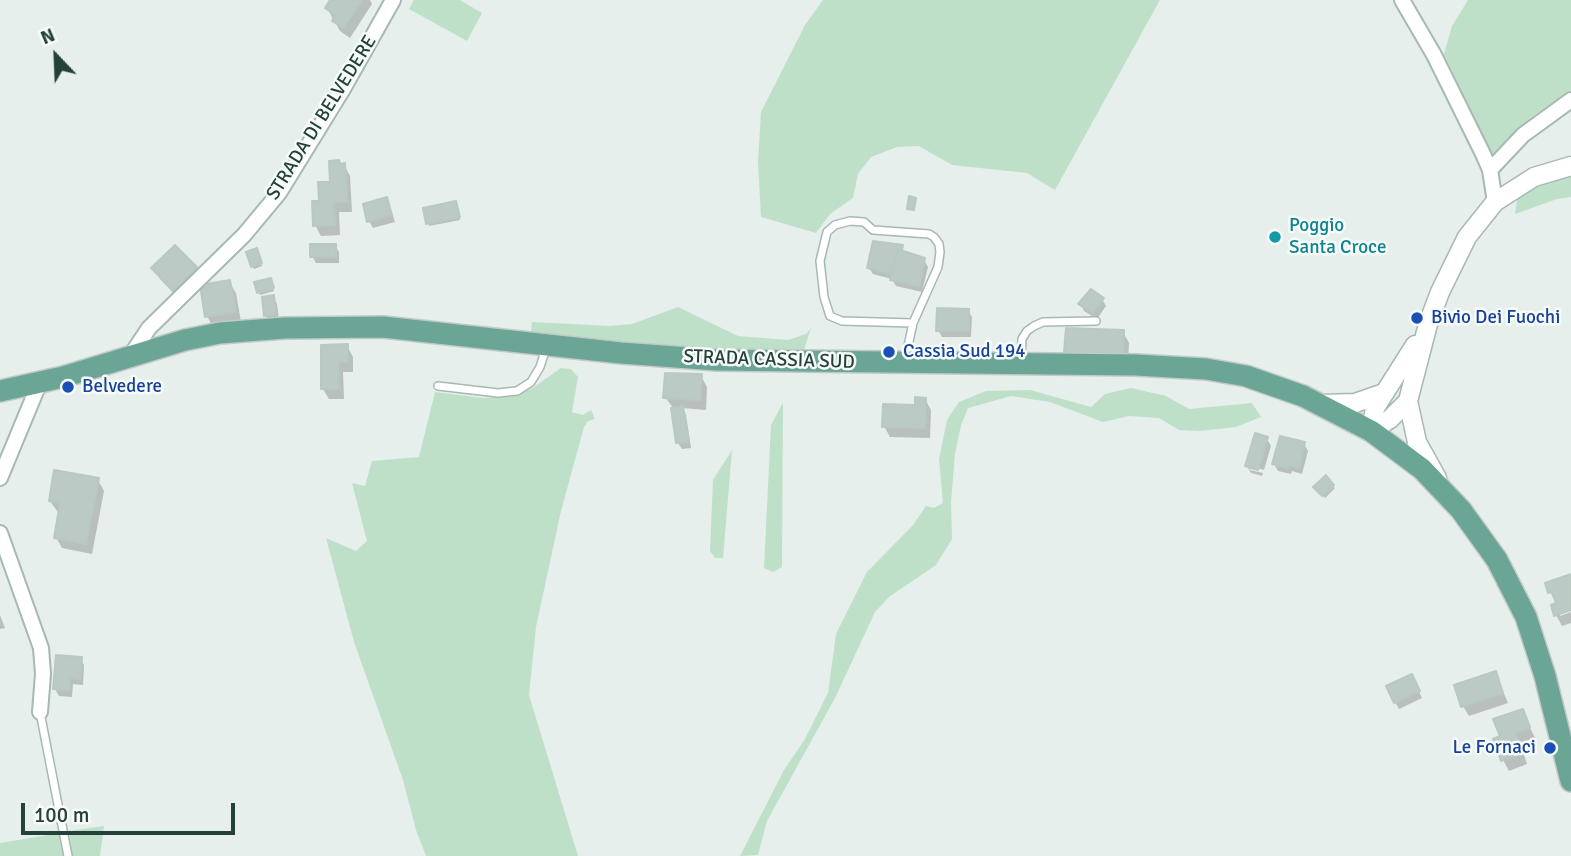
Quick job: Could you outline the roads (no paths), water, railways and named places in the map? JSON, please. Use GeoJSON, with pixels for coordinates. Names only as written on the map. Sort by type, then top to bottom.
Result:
{"type":"FeatureCollection","features":[{"type":"Feature","properties":{"kind":"main road","name":"STRADA CASSIA SUD"},"geometry":{"type":"LineString","coordinates":[[0,391],[39,383],[163,345],[211,335],[285,328],[383,327],[717,360],[1136,365],[1206,369],[1264,381],[1322,404],[1371,431],[1415,463],[1448,494],[1497,560],[1526,617],[1571,781]]}},
{"type":"Feature","properties":{"kind":"street","name":"STRADA DI BELVEDERE"},"geometry":{"type":"LineString","coordinates":[[131,355],[149,328],[244,235],[279,193],[393,0]]}},
{"type":"Feature","properties":{"kind":"street"},"geometry":{"type":"LineString","coordinates":[[1402,0],[1434,55],[1490,170],[1494,202]]}},
{"type":"Feature","properties":{"kind":"street"},"geometry":{"type":"LineString","coordinates":[[1490,170],[1537,123],[1571,100]]}},
{"type":"Feature","properties":{"kind":"street"},"geometry":{"type":"LineString","coordinates":[[1371,431],[1375,408],[1399,374],[1427,324],[1462,244],[1477,221],[1494,202],[1534,177],[1571,166]]}},
{"type":"Feature","properties":{"kind":"street"},"geometry":{"type":"LineString","coordinates":[[1427,324],[1408,401],[1417,442],[1430,469],[1448,494]]}},
{"type":"Feature","properties":{"kind":"street"},"geometry":{"type":"LineString","coordinates":[[0,478],[39,383]]}},
{"type":"Feature","properties":{"kind":"street"},"geometry":{"type":"LineString","coordinates":[[1322,404],[1355,403],[1384,393]]}},
{"type":"Feature","properties":{"kind":"street"},"geometry":{"type":"LineString","coordinates":[[1371,431],[1390,419],[1408,401]]}},
{"type":"Feature","properties":{"kind":"street"},"geometry":{"type":"LineString","coordinates":[[0,533],[41,648],[43,674],[40,712]]}},
{"type":"Feature","properties":{"kind":"lane"},"geometry":{"type":"LineString","coordinates":[[904,363],[913,323],[937,267],[939,243],[929,234],[873,230],[864,222],[849,221],[835,225],[827,232],[820,261],[824,298],[830,316],[842,321],[913,323]]}},
{"type":"Feature","properties":{"kind":"lane"},"geometry":{"type":"LineString","coordinates":[[1021,364],[1022,339],[1034,326],[1043,322],[1096,321]]}},
{"type":"Feature","properties":{"kind":"lane"},"geometry":{"type":"LineString","coordinates":[[438,386],[498,393],[517,391],[531,382],[540,367],[547,344]]}},
{"type":"Feature","properties":{"kind":"lane"},"geometry":{"type":"LineString","coordinates":[[40,712],[68,856]]}},
{"type":"Feature","properties":{"kind":"place","name":"Poggio Santa Croce"},"geometry":{"type":"Point","coordinates":[1275,237]}},
{"type":"Feature","properties":{"kind":"place","name":"Bivio Dei Fuochi"},"geometry":{"type":"Point","coordinates":[1417,318]}},
{"type":"Feature","properties":{"kind":"place","name":"Cassia Sud 194"},"geometry":{"type":"Point","coordinates":[889,352]}},
{"type":"Feature","properties":{"kind":"place","name":"Belvedere"},"geometry":{"type":"Point","coordinates":[68,387]}},
{"type":"Feature","properties":{"kind":"place","name":"Le Fornaci"},"geometry":{"type":"Point","coordinates":[1550,748]}}]}
